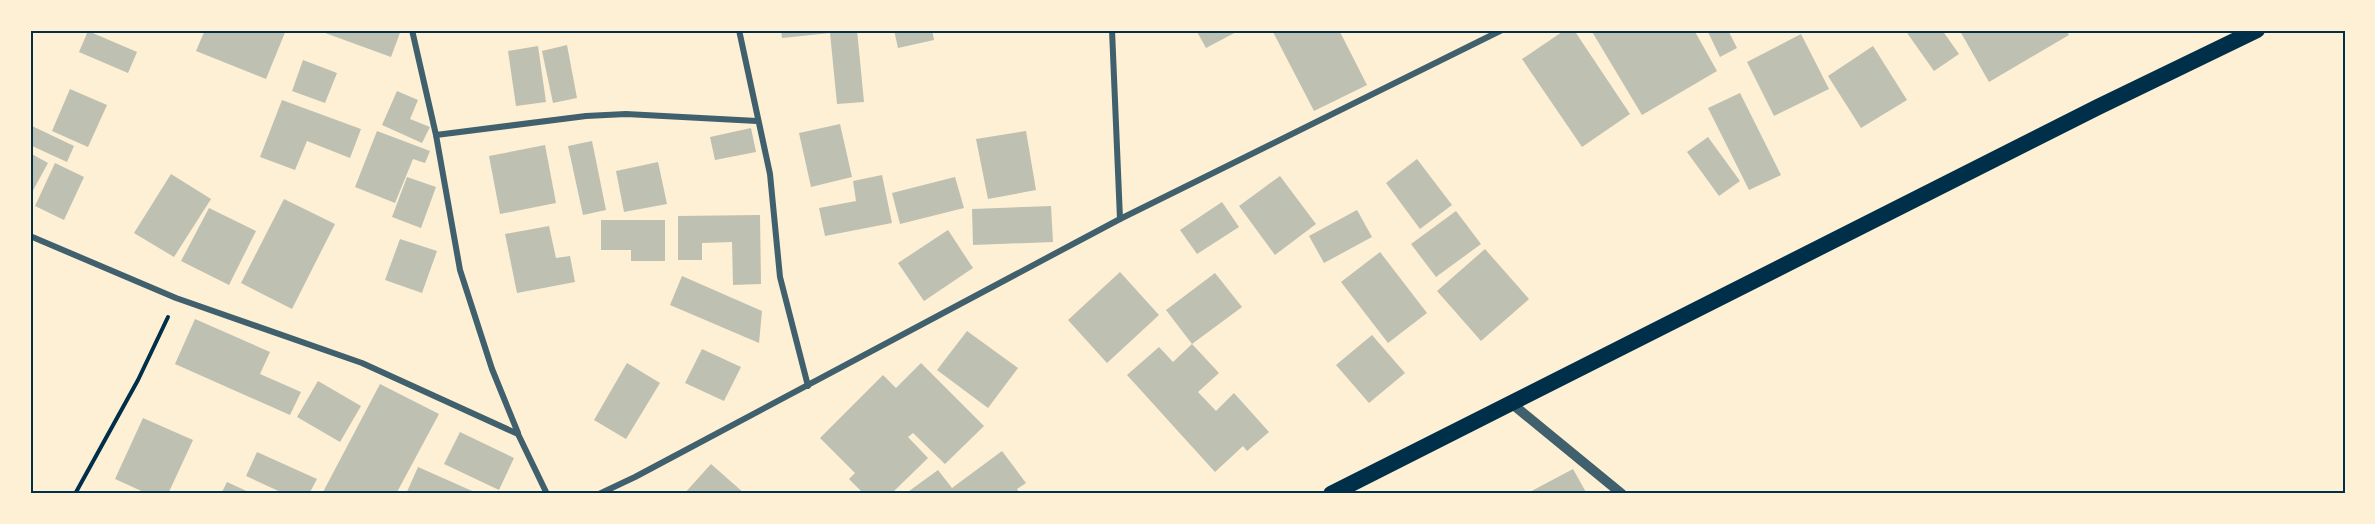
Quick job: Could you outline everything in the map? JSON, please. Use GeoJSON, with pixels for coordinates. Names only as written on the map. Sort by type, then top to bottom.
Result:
{"type":"FeatureCollection","features":[{"type":"Feature","properties":{"kind":"highway"},"geometry":{"type":"LineString","coordinates":[[1331,494],[2098,107],[2257,30]]}},
{"type":"Feature","properties":{"kind":"street"},"geometry":{"type":"LineString","coordinates":[[412,30],[436,135],[460,270],[492,369],[518,434],[547,494]]}},
{"type":"Feature","properties":{"kind":"street"},"geometry":{"type":"LineString","coordinates":[[739,30],[770,174],[780,277],[808,386]]}},
{"type":"Feature","properties":{"kind":"street"},"geometry":{"type":"LineString","coordinates":[[1112,30],[1120,219]]}},
{"type":"Feature","properties":{"kind":"street"},"geometry":{"type":"LineString","coordinates":[[599,494],[808,386],[1120,219],[1502,30]]}},
{"type":"Feature","properties":{"kind":"street"},"geometry":{"type":"LineString","coordinates":[[436,135],[586,116],[626,114],[757,121]]}},
{"type":"Feature","properties":{"kind":"street"},"geometry":{"type":"LineString","coordinates":[[30,236],[176,298],[363,363],[518,434]]}},
{"type":"Feature","properties":{"kind":"street"},"geometry":{"type":"LineString","coordinates":[[1511,403],[1622,494]]}},
{"type":"Feature","properties":{"kind":"path"},"geometry":{"type":"LineString","coordinates":[[75,494],[138,380],[176,298]]}},
{"type":"Feature","properties":{"kind":"building"},"geometry":{"type":"Polygon","coordinates":[[[205,30],[286,30],[266,79],[196,51],[205,30]]]}},
{"type":"Feature","properties":{"kind":"building"},"geometry":{"type":"Polygon","coordinates":[[[317,30],[401,30],[391,57],[317,30]]]}},
{"type":"Feature","properties":{"kind":"building"},"geometry":{"type":"Polygon","coordinates":[[[781,30],[857,30],[864,102],[837,104],[830,33],[782,38],[781,30]]]}},
{"type":"Feature","properties":{"kind":"building"},"geometry":{"type":"Polygon","coordinates":[[[894,30],[932,30],[934,40],[898,48],[894,30]]]}},
{"type":"Feature","properties":{"kind":"building"},"geometry":{"type":"Polygon","coordinates":[[[1196,30],[1240,30],[1206,48],[1196,30]]]}},
{"type":"Feature","properties":{"kind":"building"},"geometry":{"type":"Polygon","coordinates":[[[1272,30],[1339,30],[1367,85],[1314,111],[1272,30]]]}},
{"type":"Feature","properties":{"kind":"building"},"geometry":{"type":"Polygon","coordinates":[[[1565,30],[1574,30],[1630,114],[1582,147],[1522,59],[1565,30]]]}},
{"type":"Feature","properties":{"kind":"building"},"geometry":{"type":"Polygon","coordinates":[[[1591,30],[1694,30],[1717,71],[1642,115],[1591,30]]]}},
{"type":"Feature","properties":{"kind":"building"},"geometry":{"type":"Polygon","coordinates":[[[1707,30],[1728,30],[1737,48],[1720,57],[1707,30]]]}},
{"type":"Feature","properties":{"kind":"building"},"geometry":{"type":"Polygon","coordinates":[[[1905,30],[1942,30],[1959,54],[1934,71],[1905,30]]]}},
{"type":"Feature","properties":{"kind":"building"},"geometry":{"type":"Polygon","coordinates":[[[2066,30],[2069,35],[1989,82],[1960,31],[2066,30]]]}},
{"type":"Feature","properties":{"kind":"building"},"geometry":{"type":"Polygon","coordinates":[[[88,31],[137,52],[128,73],[79,52],[88,31]]]}},
{"type":"Feature","properties":{"kind":"building"},"geometry":{"type":"Polygon","coordinates":[[[1801,34],[1829,89],[1774,116],[1747,62],[1801,34]]]}},
{"type":"Feature","properties":{"kind":"building"},"geometry":{"type":"Polygon","coordinates":[[[567,45],[577,98],[553,103],[542,51],[567,45]]]}},
{"type":"Feature","properties":{"kind":"building"},"geometry":{"type":"Polygon","coordinates":[[[538,46],[546,102],[516,106],[508,51],[538,46]]]}},
{"type":"Feature","properties":{"kind":"building"},"geometry":{"type":"Polygon","coordinates":[[[1873,46],[1907,100],[1861,128],[1828,76],[1873,46]]]}},
{"type":"Feature","properties":{"kind":"building"},"geometry":{"type":"Polygon","coordinates":[[[303,60],[337,73],[325,103],[292,91],[303,60]]]}},
{"type":"Feature","properties":{"kind":"building"},"geometry":{"type":"Polygon","coordinates":[[[70,89],[107,105],[88,147],[52,131],[70,89]]]}},
{"type":"Feature","properties":{"kind":"building"},"geometry":{"type":"Polygon","coordinates":[[[397,91],[418,100],[410,119],[430,127],[422,143],[382,125],[397,91]]]}},
{"type":"Feature","properties":{"kind":"building"},"geometry":{"type":"Polygon","coordinates":[[[1740,93],[1781,175],[1749,190],[1708,108],[1740,93]]]}},
{"type":"Feature","properties":{"kind":"building"},"geometry":{"type":"Polygon","coordinates":[[[282,100],[361,129],[350,158],[307,141],[295,170],[260,157],[282,100]]]}},
{"type":"Feature","properties":{"kind":"building"},"geometry":{"type":"Polygon","coordinates":[[[840,124],[852,177],[811,187],[799,133],[840,124]]]}},
{"type":"Feature","properties":{"kind":"building"},"geometry":{"type":"Polygon","coordinates":[[[30,125],[74,146],[67,162],[30,145],[30,125]]]}},
{"type":"Feature","properties":{"kind":"building"},"geometry":{"type":"Polygon","coordinates":[[[751,128],[756,152],[715,160],[710,137],[751,128]]]}},
{"type":"Feature","properties":{"kind":"building"},"geometry":{"type":"Polygon","coordinates":[[[377,131],[430,151],[425,163],[413,159],[395,203],[355,187],[377,131]]]}},
{"type":"Feature","properties":{"kind":"building"},"geometry":{"type":"Polygon","coordinates":[[[1026,131],[1036,190],[988,199],[976,139],[1026,131]]]}},
{"type":"Feature","properties":{"kind":"building"},"geometry":{"type":"Polygon","coordinates":[[[1708,137],[1740,181],[1719,196],[1687,152],[1708,137]]]}},
{"type":"Feature","properties":{"kind":"building"},"geometry":{"type":"Polygon","coordinates":[[[592,141],[606,210],[583,215],[568,146],[592,141]]]}},
{"type":"Feature","properties":{"kind":"building"},"geometry":{"type":"Polygon","coordinates":[[[545,145],[556,203],[500,214],[489,156],[545,145]]]}},
{"type":"Feature","properties":{"kind":"building"},"geometry":{"type":"Polygon","coordinates":[[[30,153],[48,163],[30,196],[30,153]]]}},
{"type":"Feature","properties":{"kind":"building"},"geometry":{"type":"Polygon","coordinates":[[[1417,159],[1452,205],[1420,229],[1386,183],[1417,159]]]}},
{"type":"Feature","properties":{"kind":"building"},"geometry":{"type":"Polygon","coordinates":[[[658,162],[667,204],[624,212],[616,171],[658,162]]]}},
{"type":"Feature","properties":{"kind":"building"},"geometry":{"type":"Polygon","coordinates":[[[55,163],[84,177],[64,220],[35,206],[55,163]]]}},
{"type":"Feature","properties":{"kind":"building"},"geometry":{"type":"Polygon","coordinates":[[[171,174],[211,199],[174,257],[134,233],[171,174]]]}},
{"type":"Feature","properties":{"kind":"building"},"geometry":{"type":"Polygon","coordinates":[[[882,175],[892,223],[825,236],[819,208],[856,201],[853,181],[882,175]]]}},
{"type":"Feature","properties":{"kind":"building"},"geometry":{"type":"Polygon","coordinates":[[[1280,176],[1316,224],[1275,255],[1239,206],[1280,176]]]}},
{"type":"Feature","properties":{"kind":"building"},"geometry":{"type":"Polygon","coordinates":[[[407,177],[436,187],[421,228],[392,217],[407,177]]]}},
{"type":"Feature","properties":{"kind":"building"},"geometry":{"type":"Polygon","coordinates":[[[955,177],[964,208],[900,224],[892,193],[955,177]]]}},
{"type":"Feature","properties":{"kind":"building"},"geometry":{"type":"Polygon","coordinates":[[[284,199],[335,224],[292,309],[241,283],[284,199]]]}},
{"type":"Feature","properties":{"kind":"building"},"geometry":{"type":"Polygon","coordinates":[[[1222,202],[1239,227],[1197,254],[1180,230],[1222,202]]]}},
{"type":"Feature","properties":{"kind":"building"},"geometry":{"type":"Polygon","coordinates":[[[1051,206],[1053,242],[973,245],[972,209],[1051,206]]]}},
{"type":"Feature","properties":{"kind":"building"},"geometry":{"type":"Polygon","coordinates":[[[209,208],[256,231],[229,285],[181,261],[209,208]]]}},
{"type":"Feature","properties":{"kind":"building"},"geometry":{"type":"Polygon","coordinates":[[[1357,210],[1372,237],[1324,263],[1309,236],[1357,210]]]}},
{"type":"Feature","properties":{"kind":"building"},"geometry":{"type":"Polygon","coordinates":[[[1456,211],[1481,244],[1436,277],[1411,244],[1456,211]]]}},
{"type":"Feature","properties":{"kind":"building"},"geometry":{"type":"Polygon","coordinates":[[[760,215],[761,284],[733,285],[732,242],[702,243],[702,260],[678,260],[678,216],[760,215]]]}},
{"type":"Feature","properties":{"kind":"building"},"geometry":{"type":"Polygon","coordinates":[[[601,220],[665,220],[665,261],[631,261],[631,250],[601,250],[601,220]]]}},
{"type":"Feature","properties":{"kind":"building"},"geometry":{"type":"Polygon","coordinates":[[[549,226],[556,258],[570,256],[575,282],[517,293],[505,234],[549,226]]]}},
{"type":"Feature","properties":{"kind":"building"},"geometry":{"type":"Polygon","coordinates":[[[948,230],[973,268],[924,301],[898,263],[948,230]]]}},
{"type":"Feature","properties":{"kind":"building"},"geometry":{"type":"Polygon","coordinates":[[[400,239],[437,251],[422,293],[385,280],[400,239]]]}},
{"type":"Feature","properties":{"kind":"building"},"geometry":{"type":"Polygon","coordinates":[[[1485,249],[1529,299],[1481,341],[1437,291],[1485,249]]]}},
{"type":"Feature","properties":{"kind":"building"},"geometry":{"type":"Polygon","coordinates":[[[1380,252],[1427,313],[1388,343],[1341,282],[1380,252]]]}},
{"type":"Feature","properties":{"kind":"building"},"geometry":{"type":"Polygon","coordinates":[[[1120,272],[1159,315],[1107,363],[1068,320],[1120,272]]]}},
{"type":"Feature","properties":{"kind":"building"},"geometry":{"type":"Polygon","coordinates":[[[1215,273],[1242,307],[1192,344],[1166,310],[1215,273]]]}},
{"type":"Feature","properties":{"kind":"building"},"geometry":{"type":"Polygon","coordinates":[[[682,276],[762,311],[759,343],[670,305],[682,276]]]}},
{"type":"Feature","properties":{"kind":"building"},"geometry":{"type":"Polygon","coordinates":[[[195,319],[270,352],[260,374],[301,392],[290,415],[175,364],[195,319]]]}},
{"type":"Feature","properties":{"kind":"building"},"geometry":{"type":"Polygon","coordinates":[[[967,331],[1018,368],[988,408],[937,370],[967,331]]]}},
{"type":"Feature","properties":{"kind":"building"},"geometry":{"type":"Polygon","coordinates":[[[1372,335],[1405,373],[1369,403],[1336,365],[1372,335]]]}},
{"type":"Feature","properties":{"kind":"building"},"geometry":{"type":"Polygon","coordinates":[[[1192,344],[1219,373],[1198,392],[1216,411],[1234,393],[1269,432],[1247,451],[1243,446],[1215,472],[1127,375],[1159,347],[1173,362],[1192,344]]]}},
{"type":"Feature","properties":{"kind":"building"},"geometry":{"type":"Polygon","coordinates":[[[702,349],[741,367],[724,401],[685,383],[702,349]]]}},
{"type":"Feature","properties":{"kind":"building"},"geometry":{"type":"Polygon","coordinates":[[[627,363],[660,383],[626,439],[594,420],[627,363]]]}},
{"type":"Feature","properties":{"kind":"building"},"geometry":{"type":"Polygon","coordinates":[[[921,363],[984,426],[945,464],[913,433],[908,437],[928,458],[891,494],[864,494],[849,479],[855,473],[820,438],[883,375],[896,388],[921,363]]]}},
{"type":"Feature","properties":{"kind":"building"},"geometry":{"type":"Polygon","coordinates":[[[318,381],[361,406],[340,442],[297,417],[318,381]]]}},
{"type":"Feature","properties":{"kind":"building"},"geometry":{"type":"Polygon","coordinates":[[[380,384],[439,414],[396,494],[327,494],[323,492],[380,384]]]}},
{"type":"Feature","properties":{"kind":"building"},"geometry":{"type":"Polygon","coordinates":[[[143,418],[193,440],[168,494],[148,494],[115,479],[143,418]]]}},
{"type":"Feature","properties":{"kind":"building"},"geometry":{"type":"Polygon","coordinates":[[[460,432],[514,458],[499,490],[444,464],[460,432]]]}},
{"type":"Feature","properties":{"kind":"building"},"geometry":{"type":"Polygon","coordinates":[[[1002,451],[1026,483],[1017,489],[1020,494],[905,494],[938,470],[952,488],[1002,451]]]}},
{"type":"Feature","properties":{"kind":"building"},"geometry":{"type":"Polygon","coordinates":[[[257,452],[317,479],[309,494],[285,494],[246,476],[257,452]]]}},
{"type":"Feature","properties":{"kind":"building"},"geometry":{"type":"Polygon","coordinates":[[[711,464],[745,494],[684,494],[711,464]]]}},
{"type":"Feature","properties":{"kind":"building"},"geometry":{"type":"Polygon","coordinates":[[[418,467],[479,494],[406,494],[418,467]]]}},
{"type":"Feature","properties":{"kind":"building"},"geometry":{"type":"Polygon","coordinates":[[[1573,469],[1587,494],[1526,494],[1573,469]]]}},
{"type":"Feature","properties":{"kind":"building"},"geometry":{"type":"Polygon","coordinates":[[[227,482],[253,494],[221,494],[227,482]]]}}]}
